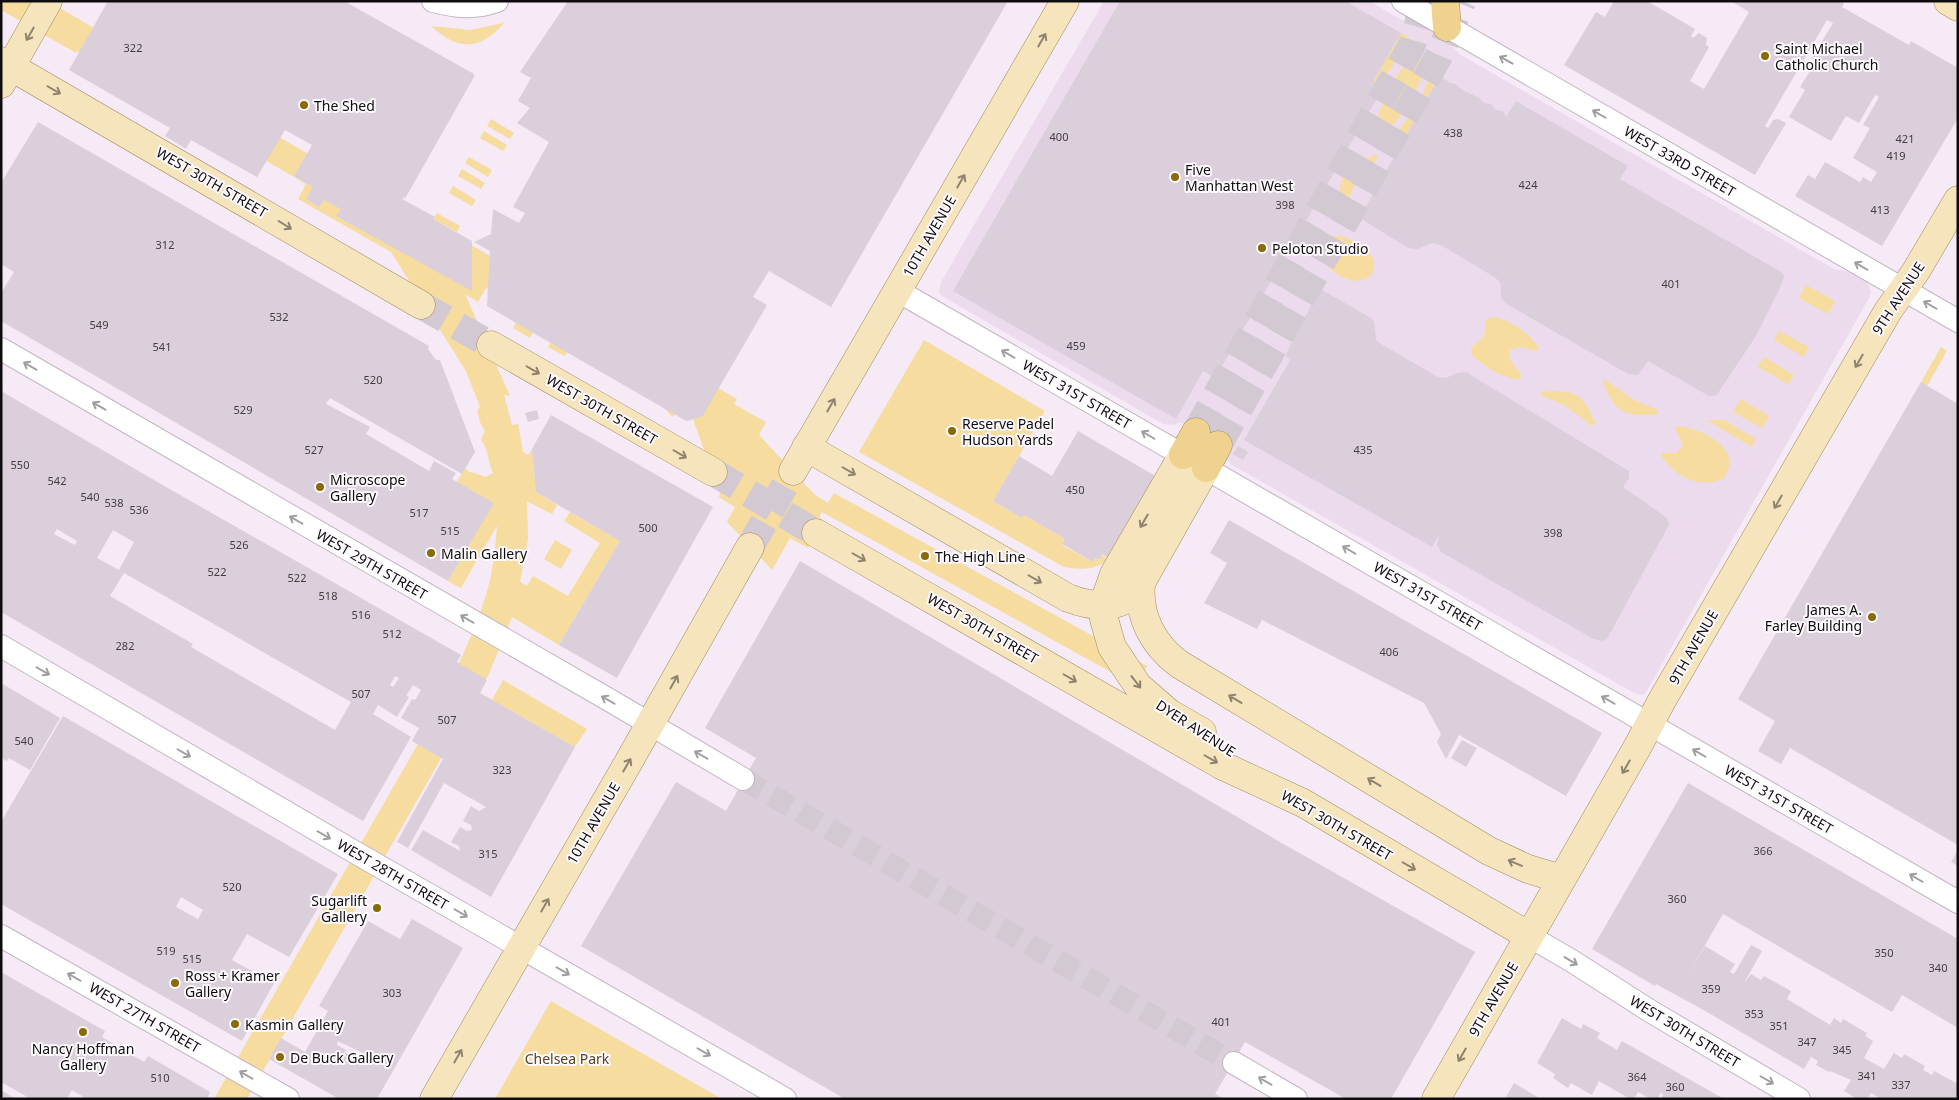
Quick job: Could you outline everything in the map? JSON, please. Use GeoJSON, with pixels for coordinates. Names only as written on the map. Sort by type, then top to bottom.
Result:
{"type":"FeatureCollection","features":[{"type":"Feature","properties":{"kind":"highway"},"geometry":{"type":"LineString","coordinates":[[1183,455],[1207,448]]}},
{"type":"Feature","properties":{"kind":"main road"},"geometry":{"type":"LineString","coordinates":[[5,70],[48,1]]}},
{"type":"Feature","properties":{"kind":"main road","name":"10TH AVENUE"},"geometry":{"type":"LineString","coordinates":[[793,471],[1065,1]]}},
{"type":"Feature","properties":{"kind":"main road"},"geometry":{"type":"LineString","coordinates":[[1948,1],[1958,7]]}},
{"type":"Feature","properties":{"kind":"main road","name":"WEST 30TH STREET"},"geometry":{"type":"LineString","coordinates":[[5,70],[422,305]]}},
{"type":"Feature","properties":{"kind":"main road","name":"9TH AVENUE"},"geometry":{"type":"LineString","coordinates":[[1436,1099],[1650,725],[1661,702],[1888,311],[1916,271],[1958,200]]}},
{"type":"Feature","properties":{"kind":"main road","name":"WEST 30TH STREET"},"geometry":{"type":"LineString","coordinates":[[491,345],[712,472]]}},
{"type":"Feature","properties":{"kind":"main road"},"geometry":{"type":"LineString","coordinates":[[806,447],[1068,598],[1090,605],[1104,606],[1120,602],[1135,592],[1141,584],[1207,448]]}},
{"type":"Feature","properties":{"kind":"main road","name":"DYER AVENUE"},"geometry":{"type":"LineString","coordinates":[[1183,455],[1114,574],[1104,606],[1104,619],[1108,637],[1118,657],[1138,686],[1169,712],[1231,750],[1303,803]]}},
{"type":"Feature","properties":{"kind":"main road","name":"WEST 30TH STREET"},"geometry":{"type":"LineString","coordinates":[[816,533],[1221,765],[1303,803],[1529,936]]}},
{"type":"Feature","properties":{"kind":"main road","name":"10TH AVENUE"},"geometry":{"type":"LineString","coordinates":[[434,1099],[520,947],[650,725],[750,547]]}},
{"type":"Feature","properties":{"kind":"main road"},"geometry":{"type":"LineString","coordinates":[[1141,584],[1140,601],[1147,626],[1164,652],[1179,664],[1489,851],[1528,869],[1561,879]]}},
{"type":"Feature","properties":{"kind":"street"},"geometry":{"type":"LineString","coordinates":[[433,1],[468,8],[497,1]]}},
{"type":"Feature","properties":{"kind":"street","name":"WEST 33RD STREET"},"geometry":{"type":"LineString","coordinates":[[1403,1],[1446,14],[1903,290],[1958,321]]}},
{"type":"Feature","properties":{"kind":"street","name":"WEST 31ST STREET"},"geometry":{"type":"LineString","coordinates":[[898,291],[1183,455]]}},
{"type":"Feature","properties":{"kind":"street","name":"WEST 29TH STREET"},"geometry":{"type":"LineString","coordinates":[[1,349],[743,780]]}},
{"type":"Feature","properties":{"kind":"street","name":"WEST 31ST STREET"},"geometry":{"type":"LineString","coordinates":[[1207,448],[1650,725],[1958,902]]}},
{"type":"Feature","properties":{"kind":"street","name":"WEST 28TH STREET"},"geometry":{"type":"LineString","coordinates":[[1,646],[785,1099]]}},
{"type":"Feature","properties":{"kind":"street","name":"WEST 27TH STREET"},"geometry":{"type":"LineString","coordinates":[[1,936],[288,1099]]}},
{"type":"Feature","properties":{"kind":"street","name":"WEST 30TH STREET"},"geometry":{"type":"LineString","coordinates":[[1529,936],[1650,1011],[1799,1099]]}},
{"type":"Feature","properties":{"kind":"street"},"geometry":{"type":"LineString","coordinates":[[1234,1063],[1296,1099]]}},
{"type":"Feature","properties":{"kind":"shaded area"},"geometry":{"type":"Polygon","coordinates":[[[1104,1],[1369,1],[1407,23],[1421,25],[1447,40],[1459,54],[1834,269],[1851,272],[1867,282],[1871,292],[1869,298],[1645,694],[1634,693],[1232,465],[1202,435],[1180,422],[1174,425],[1163,424],[939,293],[941,282],[1104,1]]]}},
{"type":"Feature","properties":{"kind":"green space","name":"The High Line"},"geometry":{"type":"Polygon","coordinates":[[[1,1],[48,1],[291,144],[319,160],[321,158],[737,399],[734,404],[766,422],[759,435],[815,495],[828,503],[834,493],[1147,666],[1136,686],[822,512],[819,517],[823,520],[808,548],[790,538],[772,570],[727,522],[735,507],[719,497],[720,494],[688,405],[672,417],[661,404],[574,340],[565,356],[548,347],[558,330],[540,320],[530,338],[513,328],[523,310],[486,288],[478,302],[465,294],[510,396],[504,395],[512,425],[518,424],[523,452],[528,455],[532,449],[536,492],[557,505],[552,514],[527,501],[528,539],[520,582],[527,586],[533,576],[568,596],[600,543],[564,521],[570,512],[620,541],[559,645],[512,617],[489,674],[247,1099],[214,1099],[430,723],[468,644],[486,595],[497,526],[461,588],[448,581],[493,503],[457,482],[465,468],[468,471],[486,477],[493,473],[486,448],[481,440],[485,431],[477,410],[480,407],[466,371],[391,252],[298,199],[306,184],[77,51],[76,53],[1,10],[1,1]]]}},
{"type":"Feature","properties":{"kind":"green space"},"geometry":{"type":"Polygon","coordinates":[[[504,23],[486,39],[469,44],[450,40],[431,26],[470,30],[504,23]]]}},
{"type":"Feature","properties":{"kind":"green space"},"geometry":{"type":"Polygon","coordinates":[[[1401,33],[1414,41],[1415,45],[1396,61],[1379,85],[1373,82],[1401,33]]]}},
{"type":"Feature","properties":{"kind":"green space"},"geometry":{"type":"Polygon","coordinates":[[[1435,53],[1447,62],[1400,147],[1390,140],[1413,111],[1424,93],[1430,56],[1435,53]]]}},
{"type":"Feature","properties":{"kind":"green space"},"geometry":{"type":"Polygon","coordinates":[[[1415,58],[1420,59],[1422,67],[1417,88],[1396,121],[1383,135],[1379,135],[1376,131],[1377,121],[1383,100],[1400,71],[1415,58]]]}},
{"type":"Feature","properties":{"kind":"green space"},"geometry":{"type":"Polygon","coordinates":[[[491,119],[514,133],[510,139],[487,126],[491,119]]]}},
{"type":"Feature","properties":{"kind":"green space"},"geometry":{"type":"Polygon","coordinates":[[[484,131],[507,145],[503,151],[480,138],[484,131]]]}},
{"type":"Feature","properties":{"kind":"green space"},"geometry":{"type":"Polygon","coordinates":[[[1375,155],[1378,156],[1377,159],[1355,184],[1345,206],[1341,208],[1341,183],[1346,171],[1354,164],[1375,155]]]}},
{"type":"Feature","properties":{"kind":"green space"},"geometry":{"type":"Polygon","coordinates":[[[469,157],[492,170],[488,177],[465,163],[469,157]]]}},
{"type":"Feature","properties":{"kind":"green space"},"geometry":{"type":"Polygon","coordinates":[[[462,169],[485,183],[481,189],[458,176],[462,169]]]}},
{"type":"Feature","properties":{"kind":"green space"},"geometry":{"type":"Polygon","coordinates":[[[453,186],[476,200],[472,206],[449,193],[453,186]]]}},
{"type":"Feature","properties":{"kind":"green space"},"geometry":{"type":"Polygon","coordinates":[[[437,213],[460,226],[457,232],[433,219],[437,213]]]}},
{"type":"Feature","properties":{"kind":"green space"},"geometry":{"type":"Polygon","coordinates":[[[1340,236],[1358,243],[1369,252],[1374,262],[1373,271],[1368,278],[1359,281],[1347,279],[1333,271],[1324,261],[1319,248],[1322,241],[1329,237],[1340,236]]]}},
{"type":"Feature","properties":{"kind":"green space"},"geometry":{"type":"Polygon","coordinates":[[[1806,285],[1835,301],[1828,314],[1799,298],[1806,285]]]}},
{"type":"Feature","properties":{"kind":"green space"},"geometry":{"type":"Polygon","coordinates":[[[1491,317],[1504,320],[1518,327],[1539,348],[1536,351],[1520,347],[1510,350],[1510,359],[1520,372],[1521,379],[1501,375],[1482,364],[1472,355],[1471,348],[1484,336],[1486,321],[1491,317]]]}},
{"type":"Feature","properties":{"kind":"green space"},"geometry":{"type":"Polygon","coordinates":[[[1779,331],[1809,347],[1804,357],[1774,340],[1779,331]]]}},
{"type":"Feature","properties":{"kind":"green space","name":"Reserve Padel Hudson Yards"},"geometry":{"type":"Polygon","coordinates":[[[924,340],[1045,411],[993,501],[1022,518],[1024,515],[1065,539],[1062,545],[1093,562],[1095,558],[1099,560],[1101,555],[1110,559],[1088,568],[1064,567],[859,452],[924,340]]]}},
{"type":"Feature","properties":{"kind":"green space"},"geometry":{"type":"Polygon","coordinates":[[[1941,347],[1947,351],[1927,386],[1921,382],[1941,347]]]}},
{"type":"Feature","properties":{"kind":"green space"},"geometry":{"type":"Polygon","coordinates":[[[1764,357],[1794,375],[1788,384],[1758,367],[1764,357]]]}},
{"type":"Feature","properties":{"kind":"green space"},"geometry":{"type":"Polygon","coordinates":[[[1604,380],[1634,400],[1656,409],[1658,414],[1637,415],[1623,411],[1608,393],[1603,383],[1604,380]]]}},
{"type":"Feature","properties":{"kind":"green space"},"geometry":{"type":"Polygon","coordinates":[[[1542,392],[1570,393],[1580,398],[1588,407],[1595,425],[1591,425],[1564,405],[1540,395],[1542,392]]]}},
{"type":"Feature","properties":{"kind":"green space"},"geometry":{"type":"Polygon","coordinates":[[[1741,399],[1769,416],[1762,428],[1733,412],[1741,399]]]}},
{"type":"Feature","properties":{"kind":"green space"},"geometry":{"type":"Polygon","coordinates":[[[1707,420],[1724,420],[1756,439],[1752,447],[1707,420]]]}},
{"type":"Feature","properties":{"kind":"green space"},"geometry":{"type":"Polygon","coordinates":[[[1679,426],[1710,436],[1726,450],[1729,459],[1729,469],[1723,479],[1714,482],[1697,482],[1674,470],[1662,457],[1662,453],[1676,453],[1683,445],[1675,428],[1679,426]]]}},
{"type":"Feature","properties":{"kind":"green space"},"geometry":{"type":"Polygon","coordinates":[[[555,540],[572,550],[561,569],[544,559],[555,540]]]}},
{"type":"Feature","properties":{"kind":"green space"},"geometry":{"type":"Polygon","coordinates":[[[503,680],[587,729],[575,747],[492,700],[503,680]]]}},
{"type":"Feature","properties":{"kind":"green space","name":"Chelsea Park"},"geometry":{"type":"Polygon","coordinates":[[[551,1001],[722,1099],[495,1099],[551,1001]]]}},
{"type":"Feature","properties":{"kind":"building","name":"The Shed"},"geometry":{"type":"Polygon","coordinates":[[[108,1],[344,1],[474,74],[406,197],[402,199],[435,217],[433,219],[472,241],[472,291],[336,216],[341,209],[324,200],[319,207],[306,199],[313,187],[294,176],[312,145],[285,130],[257,177],[191,140],[186,149],[165,136],[170,128],[69,70],[108,1]]]}},
{"type":"Feature","properties":{"kind":"building"},"geometry":{"type":"Polygon","coordinates":[[[568,1],[1008,1],[831,307],[769,271],[753,297],[767,305],[702,417],[686,421],[487,306],[490,251],[474,242],[491,234],[493,209],[519,223],[525,213],[513,207],[549,142],[517,123],[530,108],[518,101],[531,78],[520,72],[568,1]]]}},
{"type":"Feature","properties":{"kind":"building","name":"Five Manhattan West"},"geometry":{"type":"Polygon","coordinates":[[[1120,1],[1345,1],[1401,33],[1373,82],[1383,88],[1215,378],[1203,371],[1176,419],[953,291],[1120,1]]]}},
{"type":"Feature","properties":{"kind":"building"},"geometry":{"type":"Polygon","coordinates":[[[1614,1],[1647,1],[1695,29],[1691,36],[1693,38],[1699,33],[1707,38],[1706,45],[1709,47],[1690,81],[1704,89],[1749,12],[1731,1],[1840,1],[1844,3],[1842,7],[1909,45],[1911,41],[1958,68],[1958,118],[1882,246],[1795,196],[1808,175],[1815,179],[1825,162],[1860,182],[1863,177],[1871,182],[1877,172],[1853,158],[1870,128],[1863,125],[1879,97],[1875,95],[1859,123],[1846,116],[1831,141],[1789,117],[1805,90],[1800,87],[1816,61],[1812,58],[1833,23],[1827,20],[1765,126],[1768,128],[1773,120],[1778,119],[1786,123],[1755,175],[1564,65],[1596,12],[1605,17],[1614,1]]]}},
{"type":"Feature","properties":{"kind":"building"},"geometry":{"type":"Polygon","coordinates":[[[1442,77],[1479,98],[1484,103],[1491,104],[1496,110],[1503,111],[1506,117],[1516,101],[1628,166],[1620,179],[1783,273],[1784,277],[1780,288],[1756,336],[1716,396],[1709,396],[1648,361],[1638,375],[1628,374],[1505,303],[1501,298],[1501,285],[1496,278],[1441,245],[1432,243],[1418,249],[1408,248],[1363,220],[1364,210],[1438,79],[1442,77]]]}},
{"type":"Feature","properties":{"kind":"building"},"geometry":{"type":"Polygon","coordinates":[[[38,122],[429,346],[428,349],[436,360],[440,360],[475,452],[462,474],[330,398],[326,404],[370,427],[366,434],[429,471],[434,461],[456,473],[452,479],[494,503],[448,581],[1,321],[1,293],[14,272],[1,264],[1,183],[38,122]]]}},
{"type":"Feature","properties":{"kind":"building"},"geometry":{"type":"Polygon","coordinates":[[[1322,290],[1371,318],[1374,321],[1376,340],[1381,344],[1438,377],[1446,378],[1457,373],[1466,372],[1629,471],[1629,478],[1623,487],[1667,518],[1669,525],[1607,639],[1602,641],[1592,638],[1441,552],[1437,545],[1439,535],[1432,547],[1244,440],[1290,360],[1286,354],[1317,294],[1322,290]]]}},
{"type":"Feature","properties":{"kind":"building","name":"James A. Farley Building"},"geometry":{"type":"Polygon","coordinates":[[[1921,382],[1958,404],[1958,845],[1790,748],[1781,764],[1758,751],[1775,721],[1738,699],[1921,382]]]}},
{"type":"Feature","properties":{"kind":"building"},"geometry":{"type":"Polygon","coordinates":[[[1,391],[461,655],[457,662],[487,680],[480,693],[575,747],[491,897],[411,850],[423,830],[460,851],[459,846],[451,842],[460,827],[467,831],[472,830],[471,825],[463,821],[471,806],[479,811],[486,807],[444,783],[408,848],[397,842],[443,759],[412,741],[419,728],[401,718],[412,699],[415,700],[421,690],[413,685],[406,696],[409,697],[397,717],[378,705],[373,714],[411,737],[363,821],[1,612],[1,391]],[[57,529],[54,534],[75,545],[77,541],[57,529]],[[113,530],[97,558],[119,570],[134,542],[113,530]],[[124,573],[110,596],[193,644],[191,647],[335,730],[351,702],[124,573]],[[395,676],[390,685],[393,687],[399,678],[395,676]]]}},
{"type":"Feature","properties":{"kind":"building"},"geometry":{"type":"Polygon","coordinates":[[[537,410],[539,419],[528,422],[525,413],[537,410]]]}},
{"type":"Feature","properties":{"kind":"building"},"geometry":{"type":"Polygon","coordinates":[[[551,415],[713,507],[617,678],[559,645],[620,541],[536,492],[532,449],[551,415]]]}},
{"type":"Feature","properties":{"kind":"building"},"geometry":{"type":"Polygon","coordinates":[[[1078,431],[1157,477],[1110,559],[1102,554],[1099,560],[1095,558],[1093,562],[1062,544],[1065,539],[1024,515],[1022,518],[993,501],[1019,456],[1052,476],[1078,431]]]}},
{"type":"Feature","properties":{"kind":"building"},"geometry":{"type":"Polygon","coordinates":[[[1238,446],[1248,452],[1243,460],[1233,454],[1238,446]]]}},
{"type":"Feature","properties":{"kind":"building"},"geometry":{"type":"Polygon","coordinates":[[[1229,520],[1602,733],[1566,796],[1459,735],[1446,759],[1437,742],[1441,734],[1424,703],[1262,620],[1257,629],[1204,603],[1227,563],[1210,553],[1229,520]]]}},
{"type":"Feature","properties":{"kind":"building"},"geometry":{"type":"Polygon","coordinates":[[[800,561],[1280,842],[1475,952],[1391,1099],[1346,1099],[1245,1042],[1215,1094],[1224,1099],[845,1099],[581,946],[676,782],[726,811],[756,758],[705,728],[800,561]]]}},
{"type":"Feature","properties":{"kind":"building"},"geometry":{"type":"Polygon","coordinates":[[[1,683],[60,718],[30,770],[9,758],[7,761],[1,758],[1,683]]]}},
{"type":"Feature","properties":{"kind":"building"},"geometry":{"type":"Polygon","coordinates":[[[63,716],[338,874],[289,957],[247,934],[232,960],[274,983],[242,1041],[1,904],[1,822],[63,716]],[[181,897],[176,907],[198,919],[203,910],[181,897]]]}},
{"type":"Feature","properties":{"kind":"building"},"geometry":{"type":"Polygon","coordinates":[[[1462,740],[1477,748],[1466,767],[1451,758],[1462,740]]]}},
{"type":"Feature","properties":{"kind":"building"},"geometry":{"type":"Polygon","coordinates":[[[1688,783],[1958,939],[1958,1028],[1902,995],[1892,1012],[1723,914],[1686,978],[1705,946],[1735,964],[1730,972],[1734,974],[1751,945],[1762,951],[1744,983],[1751,974],[1761,980],[1764,976],[1791,991],[1787,999],[1830,1025],[1834,1018],[1841,1023],[1843,1019],[1867,1033],[1865,1036],[1873,1041],[1864,1058],[1884,1069],[1894,1053],[1902,1058],[1904,1054],[1925,1066],[1923,1070],[1932,1075],[1934,1071],[1958,1084],[1958,1099],[1876,1099],[1878,1097],[1871,1093],[1867,1099],[1857,1099],[1844,1091],[1851,1080],[1816,1065],[1818,1061],[1811,1057],[1804,1069],[1707,1012],[1656,984],[1655,986],[1592,949],[1688,783]]]}},
{"type":"Feature","properties":{"kind":"building"},"geometry":{"type":"Polygon","coordinates":[[[1958,850],[1958,866],[1951,862],[1958,850]]]}},
{"type":"Feature","properties":{"kind":"building"},"geometry":{"type":"Polygon","coordinates":[[[412,919],[463,948],[377,1099],[339,1099],[269,1059],[281,1038],[305,1052],[328,1011],[319,1006],[368,921],[400,939],[412,919]],[[338,1041],[337,1045],[346,1050],[344,1052],[351,1056],[352,1054],[370,1063],[371,1057],[338,1041]]]}},
{"type":"Feature","properties":{"kind":"building"},"geometry":{"type":"Polygon","coordinates":[[[1,972],[105,1031],[102,1037],[144,1062],[148,1056],[210,1092],[207,1099],[87,1099],[72,1090],[67,1099],[31,1099],[1,1082],[1,972]]]}},
{"type":"Feature","properties":{"kind":"building"},"geometry":{"type":"Polygon","coordinates":[[[1562,1018],[1581,1029],[1583,1024],[1600,1033],[1597,1038],[1617,1050],[1622,1041],[1724,1099],[1661,1099],[1663,1095],[1661,1092],[1658,1099],[1651,1099],[1638,1092],[1634,1099],[1630,1099],[1599,1081],[1592,1095],[1571,1083],[1568,1088],[1553,1078],[1555,1074],[1537,1063],[1562,1018]]]}},
{"type":"Feature","properties":{"kind":"building"},"geometry":{"type":"Polygon","coordinates":[[[1514,1083],[1541,1099],[1505,1099],[1514,1083]]]}},
{"type":"Feature","properties":{"kind":"building"},"geometry":{"type":"Polygon","coordinates":[[[1,1090],[16,1099],[1,1099],[1,1090]]]}},
{"type":"Feature","properties":{"kind":"tunnel"},"geometry":{"type":"LineString","coordinates":[[1196,432],[1412,45],[1419,21],[1419,1]]}},
{"type":"Feature","properties":{"kind":"tunnel"},"geometry":{"type":"LineString","coordinates":[[1218,445],[1439,56],[1462,1]]}},
{"type":"Feature","properties":{"kind":"tunnel"},"geometry":{"type":"LineString","coordinates":[[421,305],[491,345]]}},
{"type":"Feature","properties":{"kind":"tunnel"},"geometry":{"type":"LineString","coordinates":[[750,547],[793,471]]}},
{"type":"Feature","properties":{"kind":"tunnel"},"geometry":{"type":"LineString","coordinates":[[713,472],[816,533]]}},
{"type":"Feature","properties":{"kind":"tunnel"},"geometry":{"type":"LineString","coordinates":[[743,779],[1234,1063]]}},
{"type":"Feature","properties":{"kind":"place","name":"Saint Michael Catholic Church"},"geometry":{"type":"Point","coordinates":[1765,56]}},
{"type":"Feature","properties":{"kind":"place","name":"The Shed"},"geometry":{"type":"Point","coordinates":[304,105]}},
{"type":"Feature","properties":{"kind":"place","name":"Five Manhattan West"},"geometry":{"type":"Point","coordinates":[1175,177]}},
{"type":"Feature","properties":{"kind":"place","name":"Peloton Studio"},"geometry":{"type":"Point","coordinates":[1262,248]}},
{"type":"Feature","properties":{"kind":"place","name":"Reserve Padel Hudson Yards"},"geometry":{"type":"Point","coordinates":[952,431]}},
{"type":"Feature","properties":{"kind":"place","name":"Microscope Gallery"},"geometry":{"type":"Point","coordinates":[320,487]}},
{"type":"Feature","properties":{"kind":"place","name":"Malin Gallery"},"geometry":{"type":"Point","coordinates":[431,553]}},
{"type":"Feature","properties":{"kind":"place","name":"The High Line"},"geometry":{"type":"Point","coordinates":[925,556]}},
{"type":"Feature","properties":{"kind":"place","name":"James A. Farley Building"},"geometry":{"type":"Point","coordinates":[1872,617]}},
{"type":"Feature","properties":{"kind":"place","name":"Sugarlift Gallery"},"geometry":{"type":"Point","coordinates":[377,908]}},
{"type":"Feature","properties":{"kind":"place","name":"Ross + Kramer Gallery"},"geometry":{"type":"Point","coordinates":[175,983]}},
{"type":"Feature","properties":{"kind":"place","name":"Kasmin Gallery"},"geometry":{"type":"Point","coordinates":[235,1024]}},
{"type":"Feature","properties":{"kind":"place","name":"Nancy Hoffman Gallery"},"geometry":{"type":"Point","coordinates":[83,1032]}},
{"type":"Feature","properties":{"kind":"place","name":"De Buck Gallery"},"geometry":{"type":"Point","coordinates":[280,1057]}}]}
